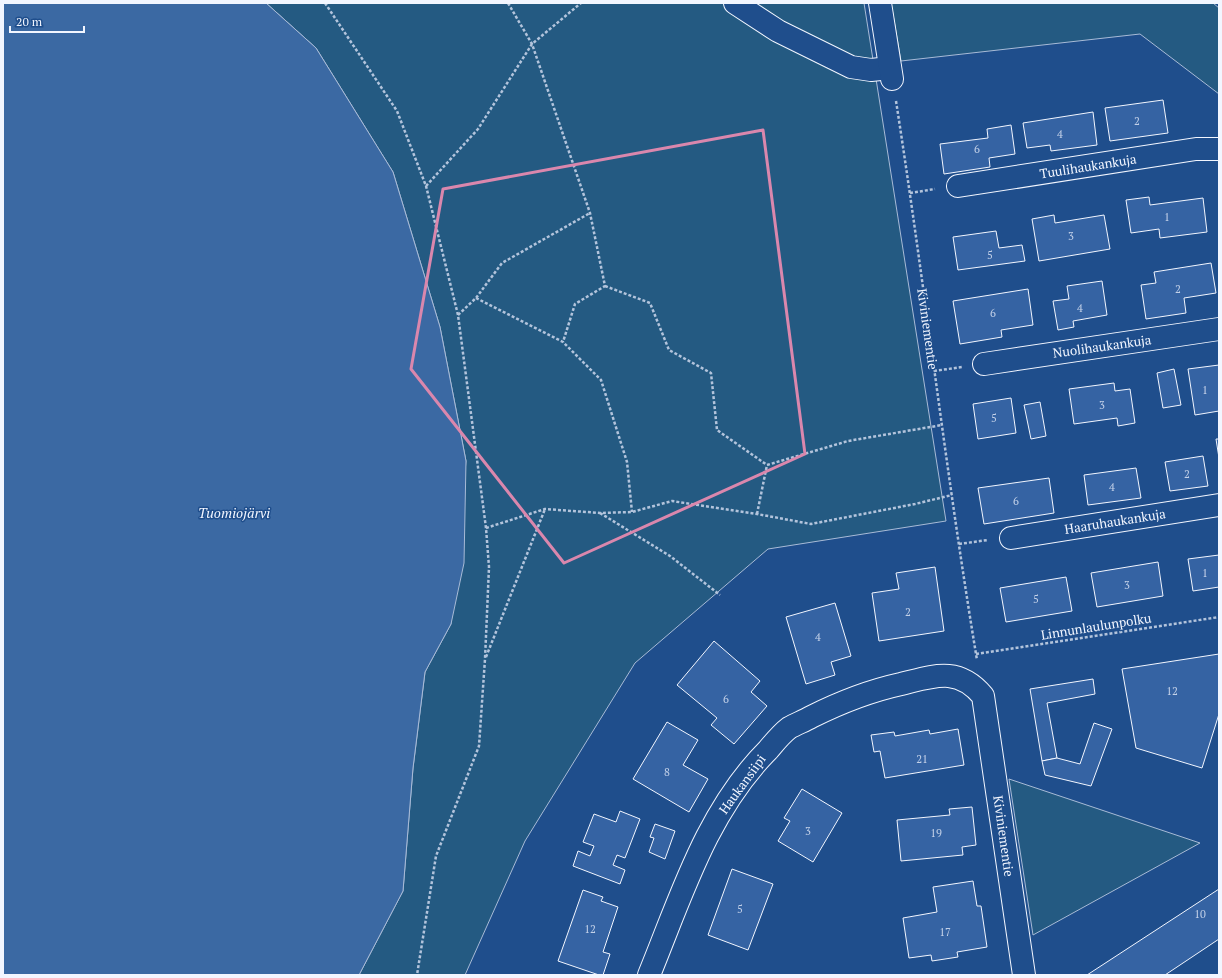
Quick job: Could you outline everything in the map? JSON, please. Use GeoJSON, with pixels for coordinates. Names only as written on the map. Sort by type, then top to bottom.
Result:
{"type":"FeatureCollection","features":[{"type":"Feature","properties":{"kind":"street"},"geometry":{"type":"LineString","coordinates":[[734,3],[778,31],[851,67],[891,73],[880,3]]}},
{"type":"Feature","properties":{"kind":"street","name":"Tuulihaukankuja"},"geometry":{"type":"LineString","coordinates":[[958,186],[1196,149],[1219,149]]}},
{"type":"Feature","properties":{"kind":"street","name":"Nuolihaukankuja"},"geometry":{"type":"LineString","coordinates":[[984,364],[1219,329]]}},
{"type":"Feature","properties":{"kind":"street","name":"Haaruhaukankuja"},"geometry":{"type":"LineString","coordinates":[[1011,538],[1219,505]]}},
{"type":"Feature","properties":{"kind":"street","name":"Haukansiipi"},"geometry":{"type":"LineString","coordinates":[[649,975],[695,860],[725,803],[753,765],[789,729],[837,704],[889,686],[932,676],[949,675],[966,680],[983,696]]}},
{"type":"Feature","properties":{"kind":"street","name":"Kiviniementie"},"geometry":{"type":"LineString","coordinates":[[983,696],[1024,975]]}},
{"type":"Feature","properties":{"kind":"path"},"geometry":{"type":"LineString","coordinates":[[325,3],[397,111],[426,186],[458,315],[486,528],[489,567],[479,746],[436,856],[417,975]]}},
{"type":"Feature","properties":{"kind":"path"},"geometry":{"type":"LineString","coordinates":[[508,3],[532,44],[590,213],[605,286]]}},
{"type":"Feature","properties":{"kind":"path"},"geometry":{"type":"LineString","coordinates":[[426,186],[478,129],[532,44],[581,3]]}},
{"type":"Feature","properties":{"kind":"path","name":"Kiviniementie"},"geometry":{"type":"LineString","coordinates":[[891,73],[910,193],[959,544],[976,654]]}},
{"type":"Feature","properties":{"kind":"path"},"geometry":{"type":"LineString","coordinates":[[458,315],[476,298],[502,263],[590,213]]}},
{"type":"Feature","properties":{"kind":"path"},"geometry":{"type":"LineString","coordinates":[[563,342],[574,304],[605,286]]}},
{"type":"Feature","properties":{"kind":"path"},"geometry":{"type":"LineString","coordinates":[[605,286],[650,303],[669,350],[710,373],[717,430],[767,465]]}},
{"type":"Feature","properties":{"kind":"path"},"geometry":{"type":"LineString","coordinates":[[476,298],[563,342],[601,380],[627,462],[632,512]]}},
{"type":"Feature","properties":{"kind":"path"},"geometry":{"type":"LineString","coordinates":[[767,465],[848,441],[942,425]]}},
{"type":"Feature","properties":{"kind":"path"},"geometry":{"type":"LineString","coordinates":[[758,514],[767,465]]}},
{"type":"Feature","properties":{"kind":"path"},"geometry":{"type":"LineString","coordinates":[[486,528],[546,509],[600,513],[632,512],[672,501],[758,514],[811,524],[915,504],[952,495]]}},
{"type":"Feature","properties":{"kind":"path"},"geometry":{"type":"LineString","coordinates":[[485,659],[546,509]]}},
{"type":"Feature","properties":{"kind":"path"},"geometry":{"type":"LineString","coordinates":[[600,513],[670,556],[720,595]]}},
{"type":"Feature","properties":{"kind":"path"},"geometry":{"type":"LineString","coordinates":[[959,544],[1011,538]]}},
{"type":"Feature","properties":{"kind":"path","name":"Linnunlaulunpolku"},"geometry":{"type":"LineString","coordinates":[[976,654],[1219,616]]}},
{"type":"Feature","properties":{"kind":"highlighted area"},"geometry":{"type":"Polygon","coordinates":[[[763,130],[805,454],[564,563],[411,369],[443,189],[763,130]]]}},
{"type":"Feature","properties":{"kind":"shaded area"},"geometry":{"type":"Polygon","coordinates":[[[266,3],[864,3],[946,521],[768,549],[635,663],[525,841],[465,975],[359,975],[403,891],[413,768],[425,672],[451,624],[466,461],[440,327],[393,172],[316,48],[266,3]]]}},
{"type":"Feature","properties":{"kind":"shaded area"},"geometry":{"type":"Polygon","coordinates":[[[891,3],[1213,3],[1219,8],[1219,94],[1140,34],[901,61],[891,3]]]}},
{"type":"Feature","properties":{"kind":"shaded area"},"geometry":{"type":"Polygon","coordinates":[[[1009,779],[1200,843],[1033,935],[1009,779]]]}},
{"type":"Feature","properties":{"kind":"water","name":"Tuomiojärvi"},"geometry":{"type":"Polygon","coordinates":[[[3,3],[266,3],[316,48],[393,172],[440,327],[466,461],[464,563],[451,624],[425,672],[413,768],[403,891],[359,975],[3,975],[3,3]]]}},
{"type":"Feature","properties":{"kind":"building"},"geometry":{"type":"Polygon","coordinates":[[[1163,100],[1168,133],[1110,141],[1105,108],[1163,100]]]}},
{"type":"Feature","properties":{"kind":"building"},"geometry":{"type":"Polygon","coordinates":[[[1093,112],[1097,145],[1051,151],[1050,145],[1027,148],[1023,123],[1093,112]]]}},
{"type":"Feature","properties":{"kind":"building"},"geometry":{"type":"Polygon","coordinates":[[[1011,125],[1015,154],[989,158],[990,167],[944,174],[940,144],[988,138],[987,129],[1011,125]]]}},
{"type":"Feature","properties":{"kind":"building"},"geometry":{"type":"Polygon","coordinates":[[[1149,197],[1150,205],[1203,198],[1207,232],[1160,238],[1159,229],[1131,233],[1126,200],[1149,197]]]}},
{"type":"Feature","properties":{"kind":"building"},"geometry":{"type":"Polygon","coordinates":[[[1054,215],[1055,223],[1104,215],[1110,249],[1039,261],[1032,219],[1054,215]]]}},
{"type":"Feature","properties":{"kind":"building"},"geometry":{"type":"Polygon","coordinates":[[[996,231],[999,248],[1022,245],[1025,261],[958,270],[953,237],[996,231]]]}},
{"type":"Feature","properties":{"kind":"building"},"geometry":{"type":"Polygon","coordinates":[[[1211,263],[1216,293],[1184,298],[1186,313],[1146,319],[1141,285],[1156,283],[1154,272],[1211,263]]]}},
{"type":"Feature","properties":{"kind":"building"},"geometry":{"type":"Polygon","coordinates":[[[1102,281],[1107,315],[1073,321],[1074,327],[1058,330],[1053,301],[1069,299],[1067,286],[1102,281]]]}},
{"type":"Feature","properties":{"kind":"building"},"geometry":{"type":"Polygon","coordinates":[[[1028,289],[1033,325],[1001,330],[1002,337],[960,344],[953,301],[1028,289]]]}},
{"type":"Feature","properties":{"kind":"building"},"geometry":{"type":"Polygon","coordinates":[[[1219,365],[1219,411],[1195,415],[1188,369],[1219,365]]]}},
{"type":"Feature","properties":{"kind":"building"},"geometry":{"type":"Polygon","coordinates":[[[1174,369],[1181,405],[1163,408],[1157,373],[1174,369]]]}},
{"type":"Feature","properties":{"kind":"building"},"geometry":{"type":"Polygon","coordinates":[[[1114,383],[1115,391],[1130,389],[1135,423],[1118,426],[1117,418],[1074,424],[1069,389],[1114,383]]]}},
{"type":"Feature","properties":{"kind":"building"},"geometry":{"type":"Polygon","coordinates":[[[1011,398],[1016,433],[978,439],[973,404],[1011,398]]]}},
{"type":"Feature","properties":{"kind":"building"},"geometry":{"type":"Polygon","coordinates":[[[1040,402],[1046,436],[1031,439],[1024,405],[1040,402]]]}},
{"type":"Feature","properties":{"kind":"building"},"geometry":{"type":"Polygon","coordinates":[[[1216,439],[1219,439],[1219,458],[1216,439]]]}},
{"type":"Feature","properties":{"kind":"building"},"geometry":{"type":"Polygon","coordinates":[[[1203,456],[1208,486],[1170,491],[1165,462],[1203,456]]]}},
{"type":"Feature","properties":{"kind":"building"},"geometry":{"type":"Polygon","coordinates":[[[1136,468],[1141,498],[1088,505],[1084,475],[1136,468]]]}},
{"type":"Feature","properties":{"kind":"building"},"geometry":{"type":"Polygon","coordinates":[[[1049,478],[1054,513],[984,524],[978,488],[1049,478]]]}},
{"type":"Feature","properties":{"kind":"building"},"geometry":{"type":"Polygon","coordinates":[[[1219,555],[1219,587],[1193,591],[1188,559],[1219,555]]]}},
{"type":"Feature","properties":{"kind":"building"},"geometry":{"type":"Polygon","coordinates":[[[1158,562],[1163,596],[1097,607],[1091,573],[1158,562]]]}},
{"type":"Feature","properties":{"kind":"building"},"geometry":{"type":"Polygon","coordinates":[[[935,567],[944,631],[879,641],[872,593],[899,589],[896,573],[935,567]]]}},
{"type":"Feature","properties":{"kind":"building"},"geometry":{"type":"Polygon","coordinates":[[[1066,577],[1072,611],[1006,622],[1000,588],[1066,577]]]}},
{"type":"Feature","properties":{"kind":"building"},"geometry":{"type":"Polygon","coordinates":[[[835,603],[851,656],[831,662],[835,675],[806,684],[786,617],[835,603]]]}},
{"type":"Feature","properties":{"kind":"building"},"geometry":{"type":"Polygon","coordinates":[[[714,641],[760,681],[751,692],[767,706],[734,744],[711,725],[717,718],[677,685],[714,641]]]}},
{"type":"Feature","properties":{"kind":"building"},"geometry":{"type":"Polygon","coordinates":[[[1219,654],[1219,714],[1202,768],[1136,748],[1122,669],[1219,654]]]}},
{"type":"Feature","properties":{"kind":"building"},"geometry":{"type":"Polygon","coordinates":[[[1093,679],[1095,694],[1047,703],[1057,758],[1042,761],[1030,689],[1093,679]]]}},
{"type":"Feature","properties":{"kind":"building"},"geometry":{"type":"Polygon","coordinates":[[[667,722],[698,740],[683,765],[708,779],[689,812],[633,779],[667,722]]]}},
{"type":"Feature","properties":{"kind":"building"},"geometry":{"type":"Polygon","coordinates":[[[1094,723],[1112,729],[1091,786],[1045,775],[1042,761],[1057,758],[1080,764],[1094,723]]]}},
{"type":"Feature","properties":{"kind":"building"},"geometry":{"type":"Polygon","coordinates":[[[958,729],[964,765],[885,778],[880,751],[874,752],[871,735],[894,732],[895,736],[929,730],[930,734],[958,729]]]}},
{"type":"Feature","properties":{"kind":"building"},"geometry":{"type":"Polygon","coordinates":[[[802,789],[842,813],[813,862],[778,841],[790,821],[784,818],[802,789]]]}},
{"type":"Feature","properties":{"kind":"building"},"geometry":{"type":"Polygon","coordinates":[[[972,807],[976,845],[962,847],[963,855],[901,861],[897,820],[950,815],[949,809],[972,807]]]}},
{"type":"Feature","properties":{"kind":"building"},"geometry":{"type":"Polygon","coordinates":[[[620,811],[640,819],[625,858],[617,855],[613,865],[625,870],[620,884],[573,866],[578,851],[590,856],[594,846],[583,842],[594,814],[616,822],[620,811]]]}},
{"type":"Feature","properties":{"kind":"building"},"geometry":{"type":"Polygon","coordinates":[[[655,824],[675,831],[665,859],[649,852],[654,838],[650,837],[655,824]]]}},
{"type":"Feature","properties":{"kind":"building"},"geometry":{"type":"Polygon","coordinates":[[[732,869],[773,884],[748,950],[708,935],[732,869]]]}},
{"type":"Feature","properties":{"kind":"building"},"geometry":{"type":"Polygon","coordinates":[[[973,881],[977,906],[981,906],[987,947],[957,952],[958,957],[932,961],[931,955],[909,958],[903,918],[937,912],[933,887],[973,881]]]}},
{"type":"Feature","properties":{"kind":"building"},"geometry":{"type":"Polygon","coordinates":[[[1219,889],[1219,939],[1165,975],[1087,975],[1219,889]]]}},
{"type":"Feature","properties":{"kind":"building"},"geometry":{"type":"Polygon","coordinates":[[[583,890],[603,897],[601,901],[618,907],[603,952],[610,954],[603,975],[558,961],[583,890]]]}}]}
